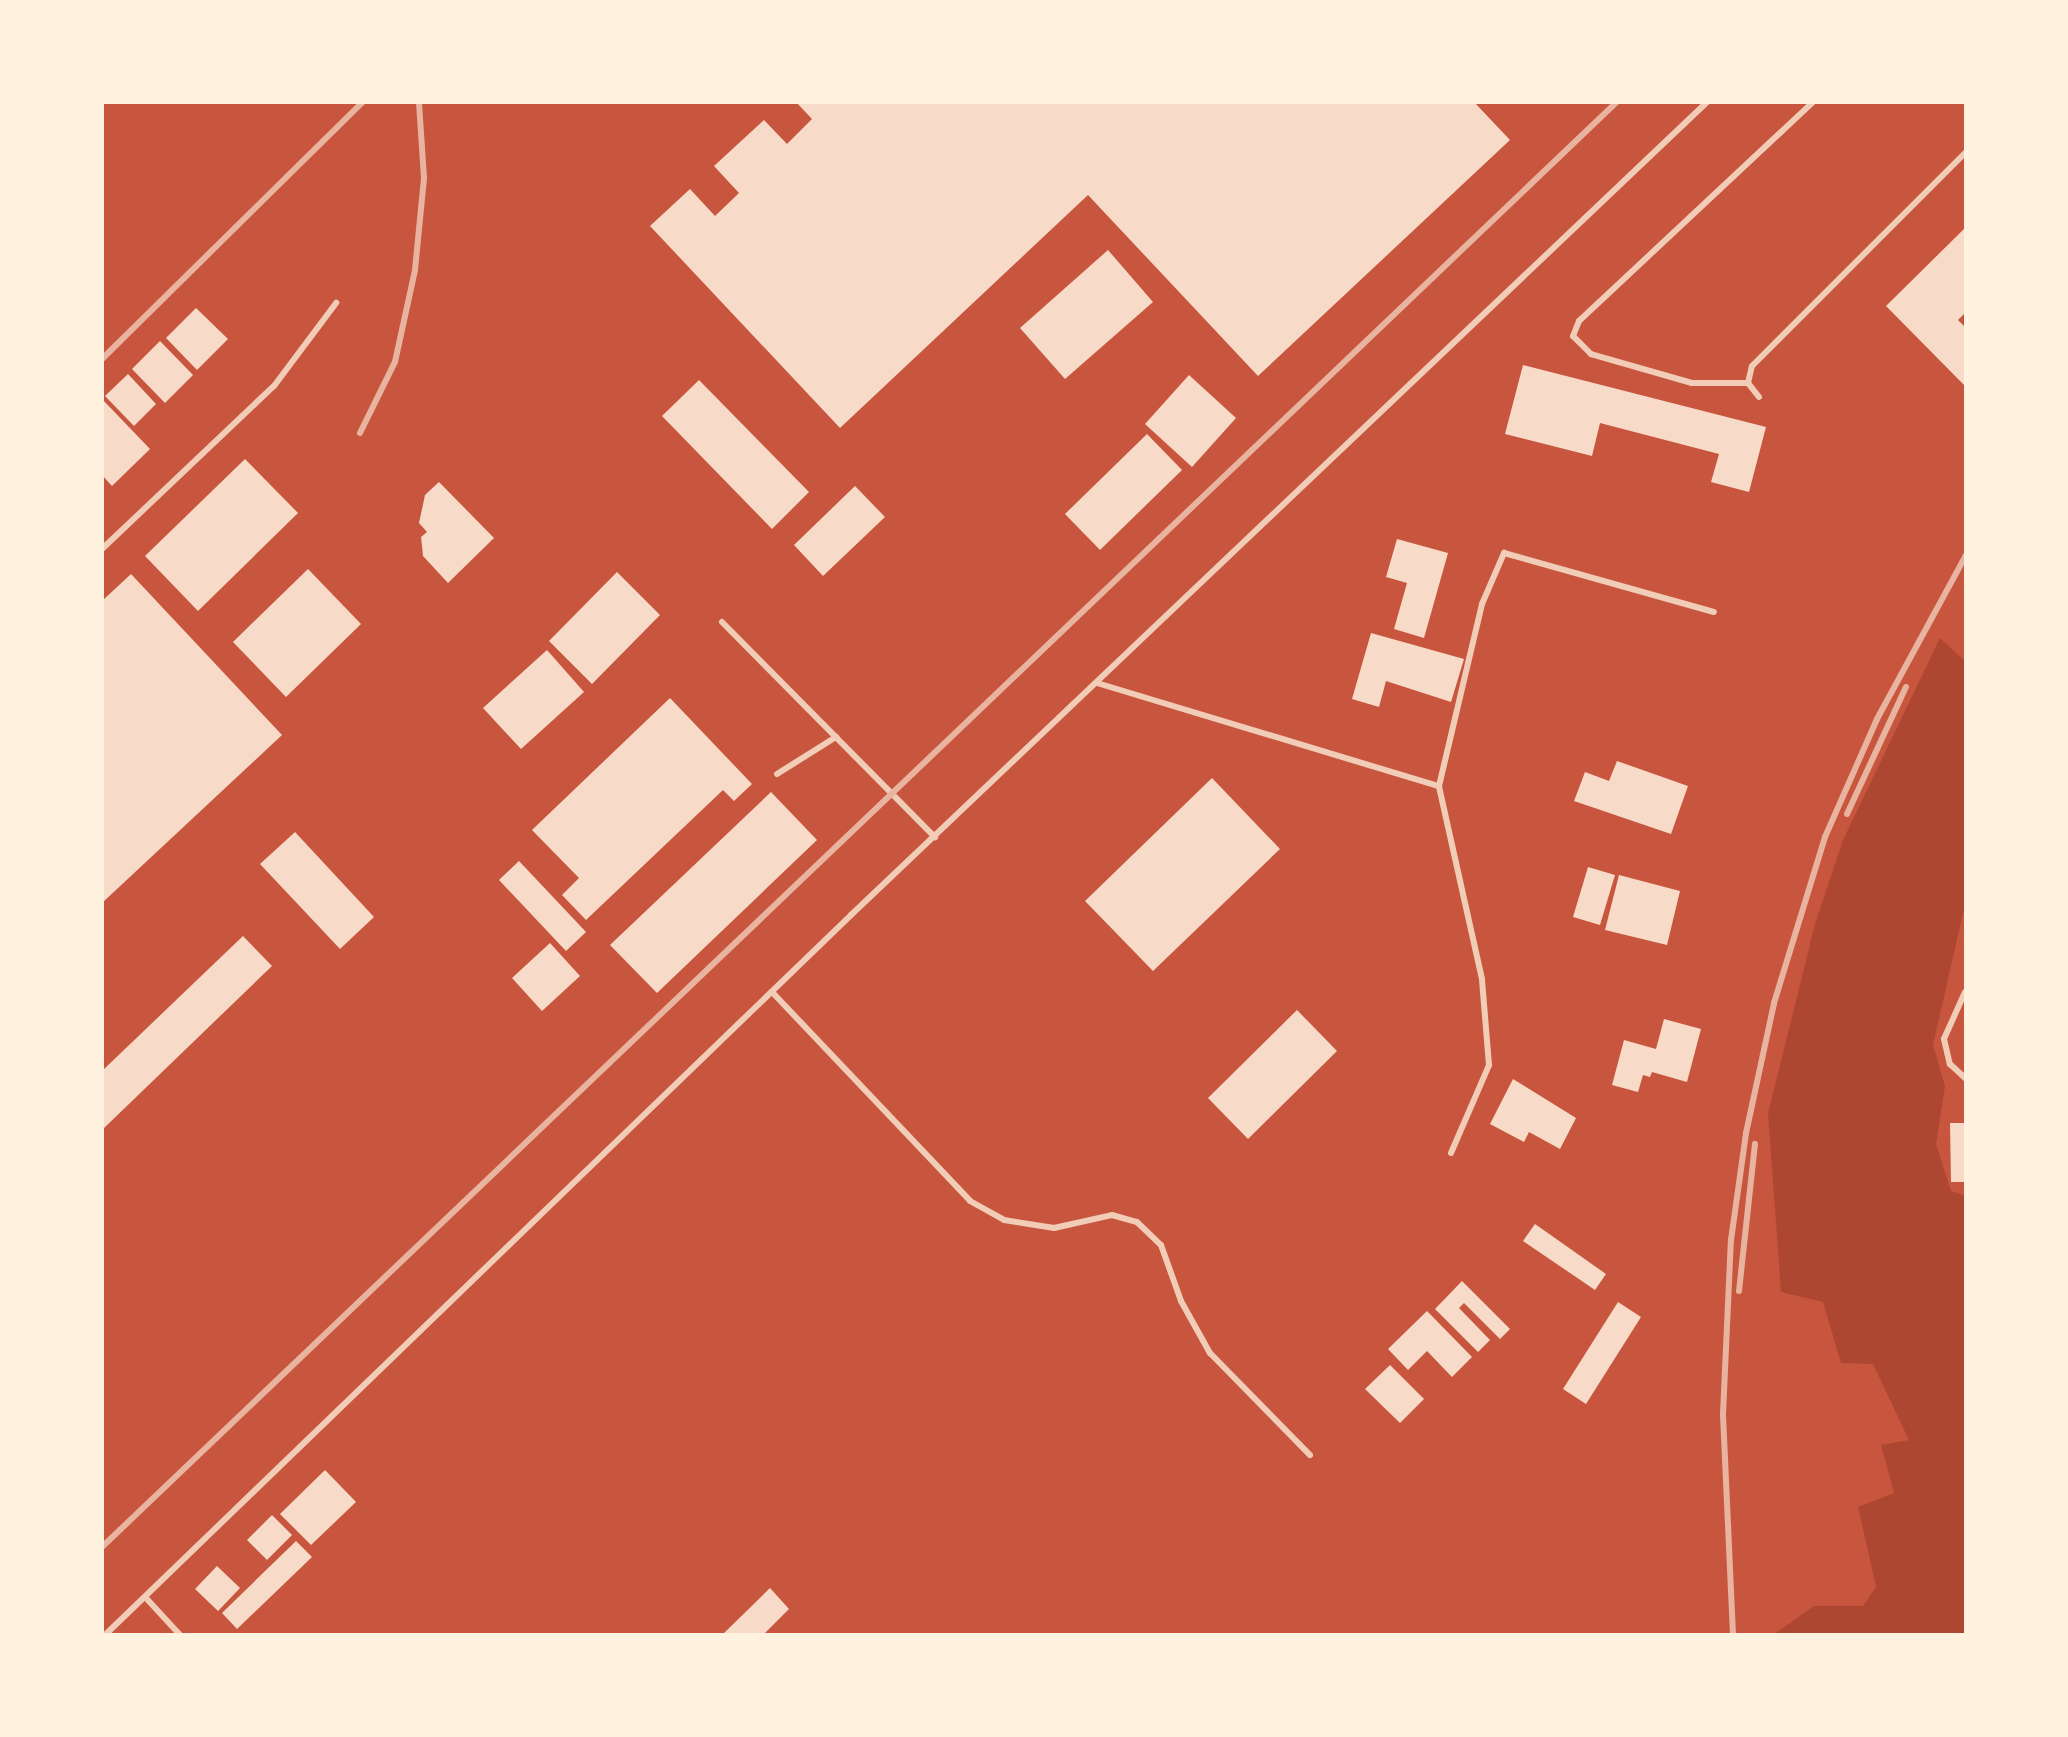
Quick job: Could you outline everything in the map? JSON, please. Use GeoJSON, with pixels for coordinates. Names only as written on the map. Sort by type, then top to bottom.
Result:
{"type":"FeatureCollection","features":[{"type":"Feature","properties":{"kind":"lane"},"geometry":{"type":"LineString","coordinates":[[105,1635],[772,992],[1707,102]]}},
{"type":"Feature","properties":{"kind":"lane"},"geometry":{"type":"LineString","coordinates":[[1748,383],[1692,383],[1591,354],[1573,336],[1579,321],[1813,102]]}},
{"type":"Feature","properties":{"kind":"lane"},"geometry":{"type":"LineString","coordinates":[[1748,383],[1752,366],[1966,152]]}},
{"type":"Feature","properties":{"kind":"lane"},"geometry":{"type":"LineString","coordinates":[[102,549],[274,386],[336,303]]}},
{"type":"Feature","properties":{"kind":"lane"},"geometry":{"type":"LineString","coordinates":[[1748,383],[1759,397]]}},
{"type":"Feature","properties":{"kind":"lane"},"geometry":{"type":"LineString","coordinates":[[1451,1153],[1489,1065],[1482,979],[1439,786],[1482,604],[1504,553],[1714,612]]}},
{"type":"Feature","properties":{"kind":"lane"},"geometry":{"type":"LineString","coordinates":[[722,622],[935,837]]}},
{"type":"Feature","properties":{"kind":"lane"},"geometry":{"type":"LineString","coordinates":[[1097,683],[1439,786]]}},
{"type":"Feature","properties":{"kind":"lane"},"geometry":{"type":"LineString","coordinates":[[777,774],[836,737]]}},
{"type":"Feature","properties":{"kind":"lane"},"geometry":{"type":"LineString","coordinates":[[772,992],[970,1201],[1004,1220],[1054,1228],[1112,1215],[1137,1222],[1161,1245],[1181,1301],[1210,1353],[1310,1455]]}},
{"type":"Feature","properties":{"kind":"lane"},"geometry":{"type":"LineString","coordinates":[[1965,992],[1944,1039],[1950,1064],[1966,1079]]}},
{"type":"Feature","properties":{"kind":"lane"},"geometry":{"type":"LineString","coordinates":[[146,1598],[180,1635]]}},
{"type":"Feature","properties":{"kind":"shaded area"},"geometry":{"type":"Polygon","coordinates":[[[1940,638],[1966,662],[1966,900],[1933,1045],[1945,1086],[1936,1144],[1951,1191],[1966,1196],[1966,1635],[1773,1635],[1814,1606],[1863,1606],[1876,1587],[1858,1507],[1894,1493],[1881,1445],[1909,1440],[1873,1364],[1841,1363],[1823,1302],[1781,1292],[1768,1113],[1815,924],[1843,840],[1940,638]]]}},
{"type":"Feature","properties":{"kind":"building"},"geometry":{"type":"Polygon","coordinates":[[[796,102],[1474,102],[1510,140],[1258,376],[1088,195],[840,428],[650,226],[690,189],[715,216],[739,193],[714,166],[764,120],[787,144],[812,119],[796,102]]]}},
{"type":"Feature","properties":{"kind":"building"},"geometry":{"type":"Polygon","coordinates":[[[1966,227],[1966,312],[1958,320],[1966,328],[1966,387],[1886,306],[1966,227]]]}},
{"type":"Feature","properties":{"kind":"building"},"geometry":{"type":"Polygon","coordinates":[[[1108,250],[1153,302],[1065,379],[1020,328],[1108,250]]]}},
{"type":"Feature","properties":{"kind":"building"},"geometry":{"type":"Polygon","coordinates":[[[196,308],[228,339],[197,370],[166,338],[196,308]]]}},
{"type":"Feature","properties":{"kind":"building"},"geometry":{"type":"Polygon","coordinates":[[[160,341],[193,375],[165,403],[132,369],[160,341]]]}},
{"type":"Feature","properties":{"kind":"building"},"geometry":{"type":"Polygon","coordinates":[[[1523,365],[1766,427],[1749,492],[1711,482],[1719,454],[1600,423],[1592,456],[1505,434],[1523,365]]]}},
{"type":"Feature","properties":{"kind":"building"},"geometry":{"type":"Polygon","coordinates":[[[128,374],[156,404],[134,426],[105,396],[128,374]]]}},
{"type":"Feature","properties":{"kind":"building"},"geometry":{"type":"Polygon","coordinates":[[[1189,375],[1236,418],[1192,467],[1145,424],[1189,375]]]}},
{"type":"Feature","properties":{"kind":"building"},"geometry":{"type":"Polygon","coordinates":[[[699,380],[809,492],[772,529],[662,416],[699,380]]]}},
{"type":"Feature","properties":{"kind":"building"},"geometry":{"type":"Polygon","coordinates":[[[102,399],[150,449],[112,486],[102,475],[102,399]]]}},
{"type":"Feature","properties":{"kind":"building"},"geometry":{"type":"Polygon","coordinates":[[[1147,434],[1182,470],[1100,550],[1065,514],[1147,434]]]}},
{"type":"Feature","properties":{"kind":"building"},"geometry":{"type":"Polygon","coordinates":[[[245,459],[298,513],[198,611],[145,556],[245,459]]]}},
{"type":"Feature","properties":{"kind":"building"},"geometry":{"type":"Polygon","coordinates":[[[439,482],[494,538],[448,583],[423,556],[421,537],[427,532],[419,523],[425,495],[439,482]]]}},
{"type":"Feature","properties":{"kind":"building"},"geometry":{"type":"Polygon","coordinates":[[[855,486],[885,517],[823,576],[794,545],[855,486]]]}},
{"type":"Feature","properties":{"kind":"building"},"geometry":{"type":"Polygon","coordinates":[[[1397,539],[1448,553],[1424,638],[1394,629],[1407,583],[1386,577],[1397,539]]]}},
{"type":"Feature","properties":{"kind":"building"},"geometry":{"type":"Polygon","coordinates":[[[308,569],[361,624],[286,697],[233,642],[308,569]]]}},
{"type":"Feature","properties":{"kind":"building"},"geometry":{"type":"Polygon","coordinates":[[[617,572],[660,615],[592,684],[549,641],[617,572]]]}},
{"type":"Feature","properties":{"kind":"building"},"geometry":{"type":"Polygon","coordinates":[[[131,574],[282,735],[102,903],[102,601],[131,574]]]}},
{"type":"Feature","properties":{"kind":"building"},"geometry":{"type":"Polygon","coordinates":[[[1371,633],[1464,659],[1451,702],[1386,681],[1379,707],[1352,699],[1371,633]]]}},
{"type":"Feature","properties":{"kind":"building"},"geometry":{"type":"Polygon","coordinates":[[[547,650],[584,692],[521,749],[483,708],[547,650]]]}},
{"type":"Feature","properties":{"kind":"building"},"geometry":{"type":"Polygon","coordinates":[[[670,698],[752,784],[734,801],[723,790],[586,920],[562,895],[579,878],[532,830],[670,698]]]}},
{"type":"Feature","properties":{"kind":"building"},"geometry":{"type":"Polygon","coordinates":[[[1617,761],[1688,786],[1671,834],[1574,801],[1585,772],[1609,781],[1617,761]]]}},
{"type":"Feature","properties":{"kind":"building"},"geometry":{"type":"Polygon","coordinates":[[[1212,778],[1280,849],[1153,971],[1085,901],[1212,778]]]}},
{"type":"Feature","properties":{"kind":"building"},"geometry":{"type":"Polygon","coordinates":[[[771,792],[817,840],[657,993],[610,945],[771,792]]]}},
{"type":"Feature","properties":{"kind":"building"},"geometry":{"type":"Polygon","coordinates":[[[295,832],[374,917],[340,949],[260,864],[295,832]]]}},
{"type":"Feature","properties":{"kind":"building"},"geometry":{"type":"Polygon","coordinates":[[[519,861],[586,932],[566,951],[499,880],[519,861]]]}},
{"type":"Feature","properties":{"kind":"building"},"geometry":{"type":"Polygon","coordinates":[[[1588,867],[1615,875],[1600,925],[1573,917],[1588,867]]]}},
{"type":"Feature","properties":{"kind":"building"},"geometry":{"type":"Polygon","coordinates":[[[1619,875],[1680,891],[1667,945],[1605,930],[1619,875]]]}},
{"type":"Feature","properties":{"kind":"building"},"geometry":{"type":"Polygon","coordinates":[[[243,936],[272,966],[102,1130],[102,1071],[243,936]]]}},
{"type":"Feature","properties":{"kind":"building"},"geometry":{"type":"Polygon","coordinates":[[[550,943],[580,976],[542,1011],[512,978],[550,943]]]}},
{"type":"Feature","properties":{"kind":"building"},"geometry":{"type":"Polygon","coordinates":[[[1297,1010],[1337,1051],[1248,1139],[1208,1098],[1297,1010]]]}},
{"type":"Feature","properties":{"kind":"building"},"geometry":{"type":"Polygon","coordinates":[[[1664,1019],[1701,1029],[1687,1082],[1652,1072],[1650,1077],[1643,1075],[1638,1092],[1612,1085],[1624,1040],[1656,1049],[1664,1019]]]}},
{"type":"Feature","properties":{"kind":"building"},"geometry":{"type":"Polygon","coordinates":[[[1513,1079],[1576,1118],[1560,1149],[1529,1132],[1524,1142],[1490,1124],[1513,1079]]]}},
{"type":"Feature","properties":{"kind":"building"},"geometry":{"type":"Polygon","coordinates":[[[1950,1123],[1966,1123],[1966,1182],[1951,1182],[1950,1123]]]}},
{"type":"Feature","properties":{"kind":"building"},"geometry":{"type":"Polygon","coordinates":[[[1535,1224],[1606,1274],[1595,1290],[1523,1241],[1535,1224]]]}},
{"type":"Feature","properties":{"kind":"building"},"geometry":{"type":"Polygon","coordinates":[[[1462,1281],[1510,1329],[1500,1339],[1464,1303],[1459,1308],[1490,1340],[1478,1352],[1435,1309],[1462,1281]]]}},
{"type":"Feature","properties":{"kind":"building"},"geometry":{"type":"Polygon","coordinates":[[[1618,1302],[1641,1317],[1586,1404],[1563,1389],[1618,1302]]]}},
{"type":"Feature","properties":{"kind":"building"},"geometry":{"type":"Polygon","coordinates":[[[1427,1311],[1472,1357],[1452,1377],[1427,1351],[1408,1370],[1388,1349],[1427,1311]]]}},
{"type":"Feature","properties":{"kind":"building"},"geometry":{"type":"Polygon","coordinates":[[[1390,1365],[1424,1399],[1400,1423],[1365,1389],[1390,1365]]]}},
{"type":"Feature","properties":{"kind":"building"},"geometry":{"type":"Polygon","coordinates":[[[325,1470],[356,1502],[311,1545],[280,1514],[325,1470]]]}},
{"type":"Feature","properties":{"kind":"building"},"geometry":{"type":"Polygon","coordinates":[[[272,1515],[292,1535],[267,1560],[247,1540],[272,1515]]]}},
{"type":"Feature","properties":{"kind":"building"},"geometry":{"type":"Polygon","coordinates":[[[296,1541],[312,1557],[237,1629],[222,1613],[296,1541]]]}},
{"type":"Feature","properties":{"kind":"building"},"geometry":{"type":"Polygon","coordinates":[[[217,1566],[240,1588],[218,1611],[195,1589],[217,1566]]]}},
{"type":"Feature","properties":{"kind":"building"},"geometry":{"type":"Polygon","coordinates":[[[770,1588],[789,1609],[763,1635],[722,1635],[770,1588]]]}},
{"type":"Feature","properties":{"kind":"railway"},"geometry":{"type":"LineString","coordinates":[[102,359],[363,102]]}},
{"type":"Feature","properties":{"kind":"railway"},"geometry":{"type":"LineString","coordinates":[[360,433],[395,362],[415,270],[424,178],[419,102]]}},
{"type":"Feature","properties":{"kind":"railway"},"geometry":{"type":"LineString","coordinates":[[102,1547],[1617,102]]}},
{"type":"Feature","properties":{"kind":"railway"},"geometry":{"type":"LineString","coordinates":[[1733,1635],[1723,1414],[1731,1240],[1746,1133],[1774,1003],[1825,837],[1877,719],[1966,555]]}},
{"type":"Feature","properties":{"kind":"railway"},"geometry":{"type":"LineString","coordinates":[[1847,814],[1906,687]]}},
{"type":"Feature","properties":{"kind":"railway"},"geometry":{"type":"LineString","coordinates":[[1739,1291],[1755,1144]]}}]}
